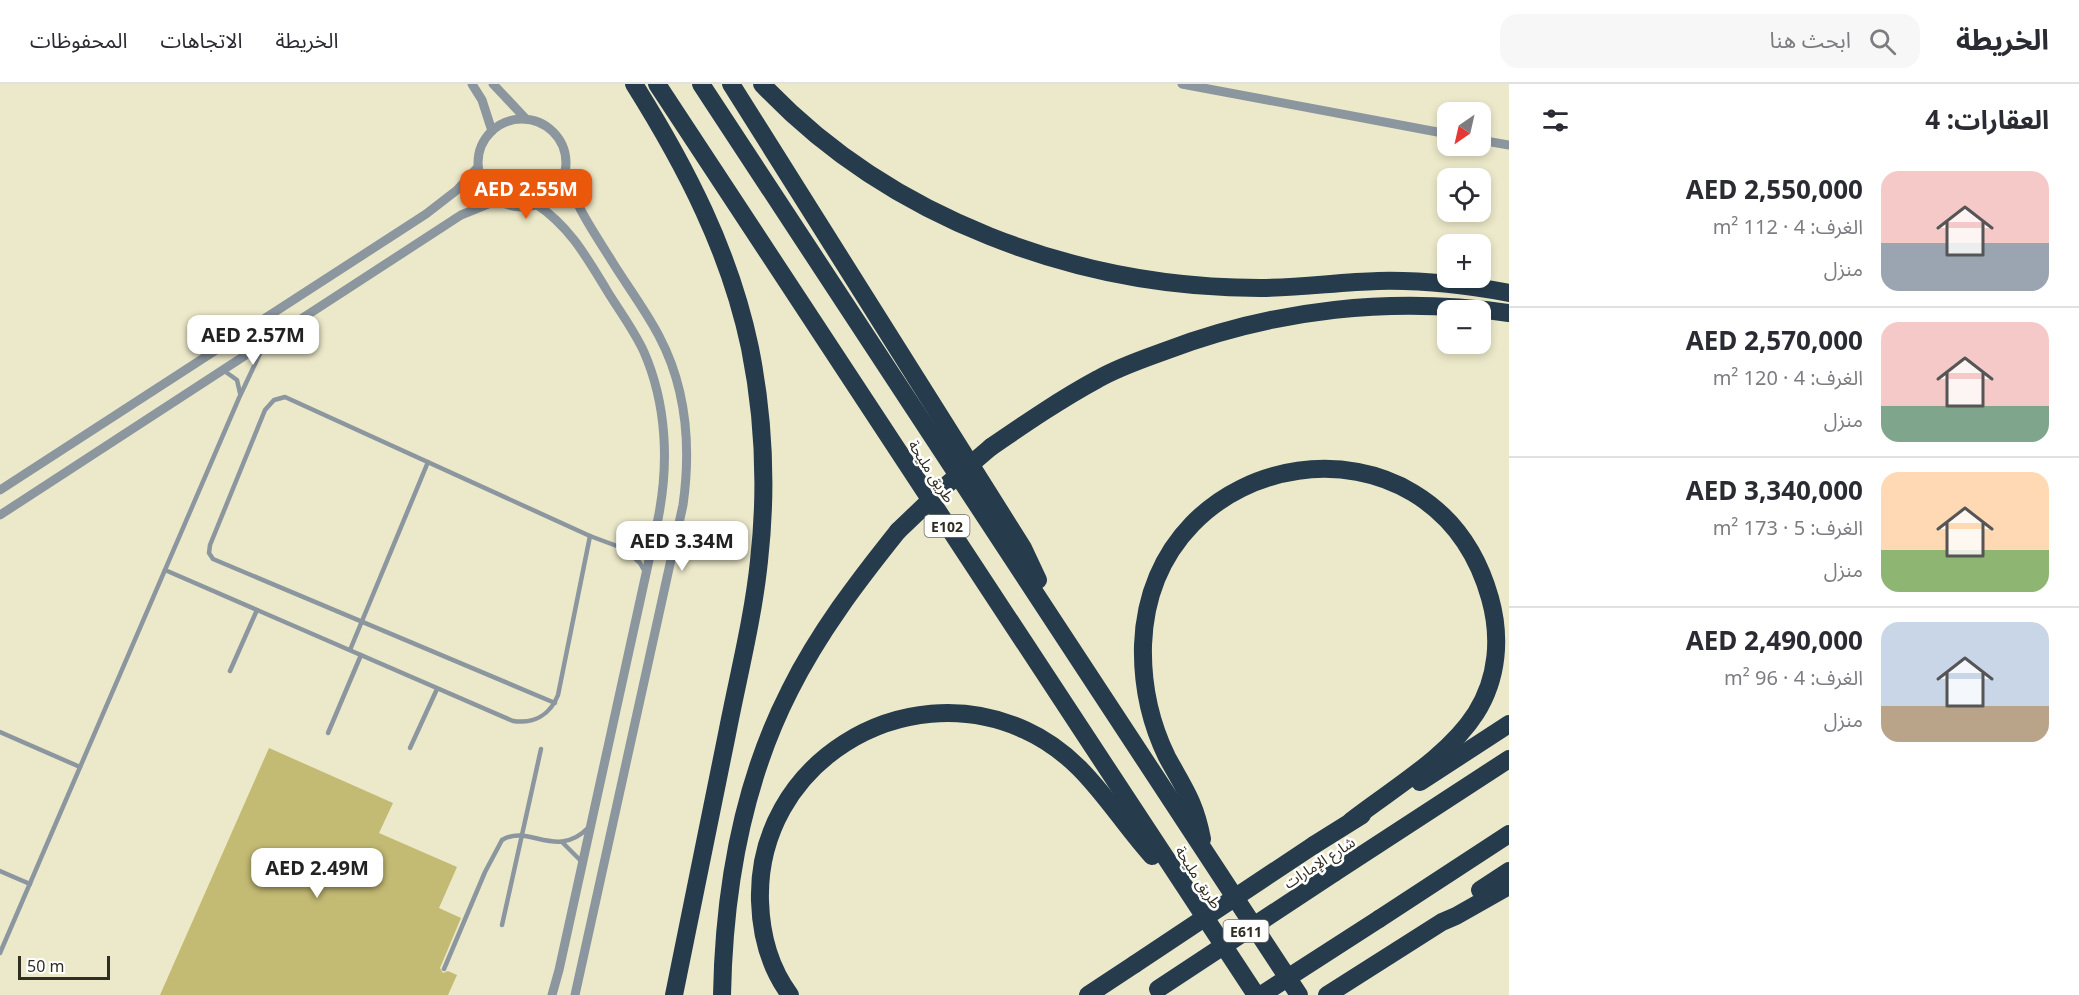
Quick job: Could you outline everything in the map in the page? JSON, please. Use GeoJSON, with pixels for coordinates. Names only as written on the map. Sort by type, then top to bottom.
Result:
{"type":"FeatureCollection","features":[{"type":"Feature","properties":{"kind":"highway"},"geometry":{"type":"LineString","coordinates":[[634,84],[695,189],[727,265],[750,347],[762,433],[763,519],[753,604],[674,995]]}},
{"type":"Feature","properties":{"kind":"highway","name":"طريق مليحة"},"geometry":{"type":"LineString","coordinates":[[657,84],[1256,995]]}},
{"type":"Feature","properties":{"kind":"highway","name":"طريق مليحة"},"geometry":{"type":"LineString","coordinates":[[701,84],[1299,995]]}},
{"type":"Feature","properties":{"kind":"highway"},"geometry":{"type":"LineString","coordinates":[[731,84],[1023,548],[1074,652]]}},
{"type":"Feature","properties":{"kind":"highway"},"geometry":{"type":"LineString","coordinates":[[762,84],[778,102],[822,139],[894,188],[972,229],[1061,261],[1127,276],[1194,285],[1262,288],[1382,281],[1452,285],[1509,293]]}},
{"type":"Feature","properties":{"kind":"highway"},"geometry":{"type":"LineString","coordinates":[[722,995],[723,943],[730,878],[744,814],[764,751],[789,691],[813,648],[850,592],[898,531],[943,488],[991,447],[1099,378],[1160,352],[1221,332],[1306,313],[1393,304],[1455,307],[1509,313]]}},
{"type":"Feature","properties":{"kind":"highway"},"geometry":{"type":"LineString","coordinates":[[1088,995],[1351,821],[1448,747],[1468,725],[1484,699],[1493,675],[1497,649],[1495,617],[1488,592],[1472,555],[1448,523],[1418,496],[1379,477],[1358,471],[1337,468],[1294,470],[1252,483],[1219,501],[1184,534],[1167,557],[1151,597],[1143,643],[1143,667],[1148,702],[1158,736],[1194,807],[1206,852]]}},
{"type":"Feature","properties":{"kind":"highway"},"geometry":{"type":"LineString","coordinates":[[790,995],[774,967],[761,920],[762,873],[775,824],[788,799],[804,777],[823,758],[868,729],[894,720],[920,714],[974,714],[1000,720],[1049,743],[1091,778],[1146,849],[1188,893]]}},
{"type":"Feature","properties":{"kind":"highway"},"geometry":{"type":"LineString","coordinates":[[1351,821],[1412,788],[1509,724]]}},
{"type":"Feature","properties":{"kind":"highway","name":"شارع الإمارات"},"geometry":{"type":"LineString","coordinates":[[1153,992],[1509,759]]}},
{"type":"Feature","properties":{"kind":"highway"},"geometry":{"type":"LineString","coordinates":[[1261,995],[1509,834]]}},
{"type":"Feature","properties":{"kind":"highway"},"geometry":{"type":"LineString","coordinates":[[1442,922],[1461,904],[1509,871]]}},
{"type":"Feature","properties":{"kind":"highway"},"geometry":{"type":"LineString","coordinates":[[1327,995],[1442,922],[1509,886]]}},
{"type":"Feature","properties":{"kind":"street"},"geometry":{"type":"LineString","coordinates":[[472,84],[482,100],[492,131]]}},
{"type":"Feature","properties":{"kind":"street"},"geometry":{"type":"LineString","coordinates":[[493,84],[526,119]]}},
{"type":"Feature","properties":{"kind":"street"},"geometry":{"type":"LineString","coordinates":[[1182,84],[1437,132]]}},
{"type":"Feature","properties":{"kind":"street"},"geometry":{"type":"LineString","coordinates":[[0,490],[426,214],[457,190],[478,167],[483,144],[492,131],[511,120],[526,119],[541,124],[554,133],[565,154],[565,170],[571,192],[666,350],[678,384],[687,443],[683,505],[575,995]]}},
{"type":"Feature","properties":{"kind":"street"},"geometry":{"type":"LineString","coordinates":[[1491,142],[1509,145]]}},
{"type":"Feature","properties":{"kind":"street"},"geometry":{"type":"LineString","coordinates":[[478,167],[483,182],[498,200],[521,207],[536,204],[556,191],[565,170]]}},
{"type":"Feature","properties":{"kind":"street"},"geometry":{"type":"LineString","coordinates":[[0,515],[461,215],[498,200]]}},
{"type":"Feature","properties":{"kind":"street"},"geometry":{"type":"LineString","coordinates":[[536,204],[557,219],[578,243],[643,351],[659,402],[665,440],[664,480],[656,529],[581,875],[552,995]]}},
{"type":"Feature","properties":{"kind":"street"},"geometry":{"type":"LineString","coordinates":[[597,802],[617,804]]}},
{"type":"Feature","properties":{"kind":"street"},"geometry":{"type":"LineString","coordinates":[[581,875],[602,876]]}},
{"type":"Feature","properties":{"kind":"lane"},"geometry":{"type":"LineString","coordinates":[[0,953],[239,398],[266,342]]}},
{"type":"Feature","properties":{"kind":"lane"},"geometry":{"type":"LineString","coordinates":[[222,370],[237,380],[240,389],[239,398]]}},
{"type":"Feature","properties":{"kind":"lane"},"geometry":{"type":"LineString","coordinates":[[555,703],[216,561],[211,556],[210,545],[265,410],[274,400],[285,397],[590,536],[626,549],[640,563],[646,576]]}},
{"type":"Feature","properties":{"kind":"lane"},"geometry":{"type":"LineString","coordinates":[[350,650],[428,462]]}},
{"type":"Feature","properties":{"kind":"lane"},"geometry":{"type":"LineString","coordinates":[[626,549],[656,529]]}},
{"type":"Feature","properties":{"kind":"lane"},"geometry":{"type":"LineString","coordinates":[[165,570],[437,689],[520,722],[542,716],[555,703],[590,536]]}},
{"type":"Feature","properties":{"kind":"lane"},"geometry":{"type":"LineString","coordinates":[[230,671],[258,610]]}},
{"type":"Feature","properties":{"kind":"lane"},"geometry":{"type":"LineString","coordinates":[[328,733],[361,655]]}},
{"type":"Feature","properties":{"kind":"lane"},"geometry":{"type":"LineString","coordinates":[[410,748],[437,689]]}},
{"type":"Feature","properties":{"kind":"lane"},"geometry":{"type":"LineString","coordinates":[[0,732],[80,767]]}},
{"type":"Feature","properties":{"kind":"lane"},"geometry":{"type":"LineString","coordinates":[[502,925],[541,749]]}},
{"type":"Feature","properties":{"kind":"lane"},"geometry":{"type":"LineString","coordinates":[[444,969],[498,845],[511,836],[563,843],[581,834],[591,825]]}},
{"type":"Feature","properties":{"kind":"lane"},"geometry":{"type":"LineString","coordinates":[[563,843],[583,864]]}},
{"type":"Feature","properties":{"kind":"lane"},"geometry":{"type":"LineString","coordinates":[[0,871],[30,884]]}},
{"type":"Feature","properties":{"kind":"building"},"geometry":{"type":"Polygon","coordinates":[[[269,748],[393,803],[379,833],[457,867],[439,908],[461,918],[440,968],[443,973],[448,971],[457,975],[448,995],[160,995],[269,748]]]}}]}
